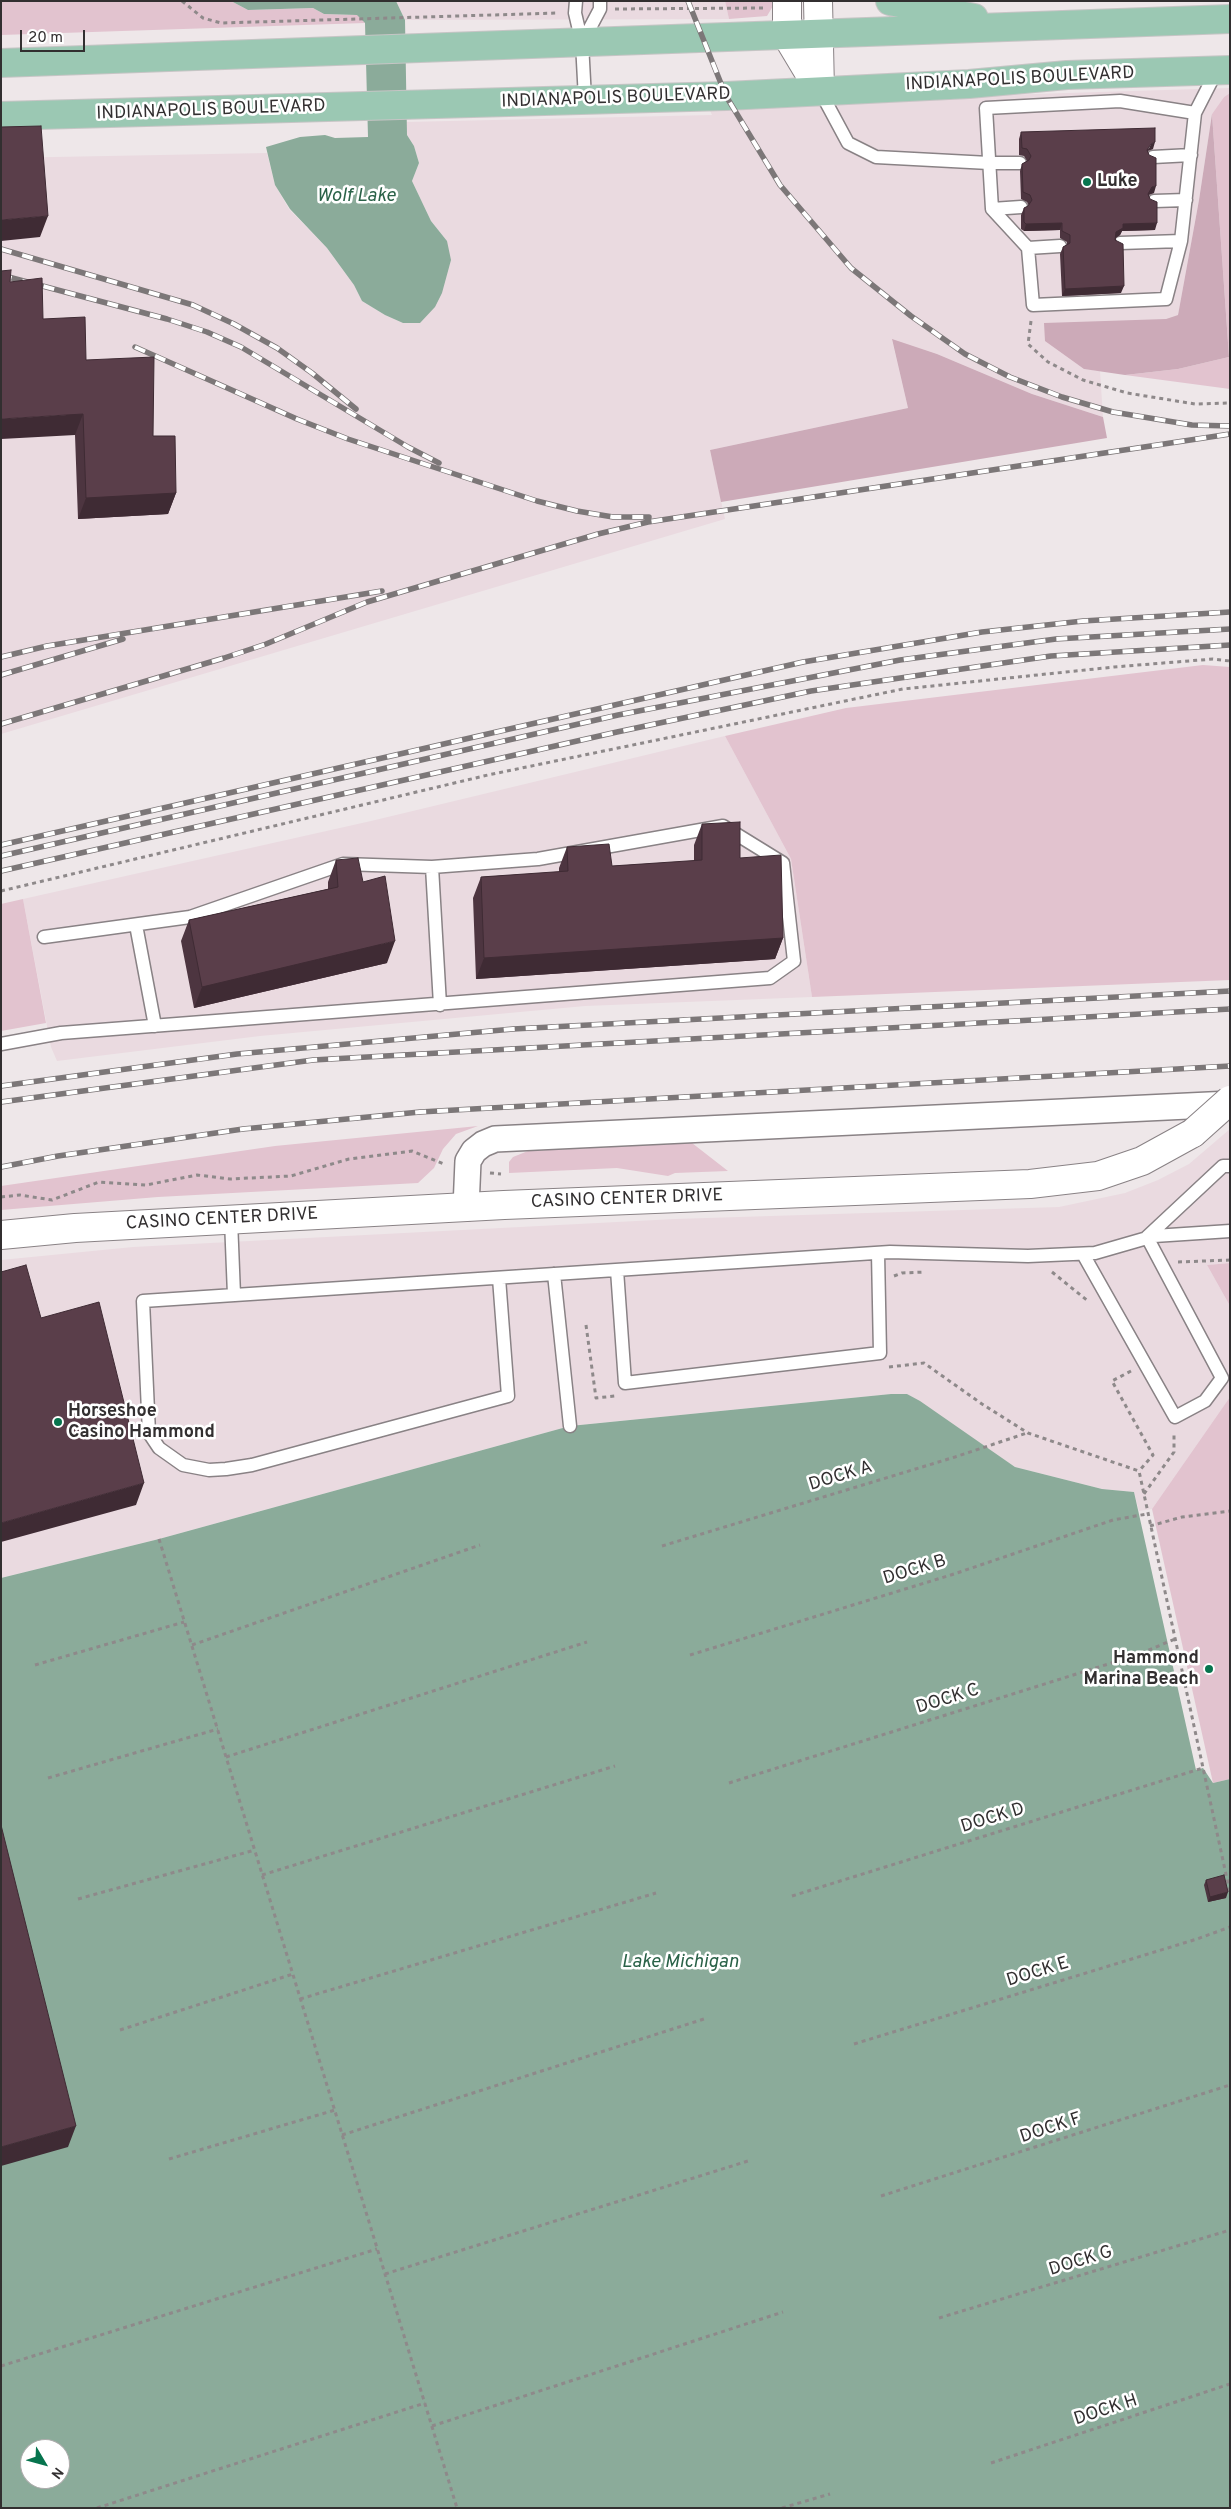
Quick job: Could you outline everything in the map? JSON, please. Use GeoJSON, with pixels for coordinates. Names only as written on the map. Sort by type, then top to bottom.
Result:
{"type":"FeatureCollection","features":[{"type":"Feature","properties":{"kind":"main road"},"geometry":{"type":"LineString","coordinates":[[890,1],[1022,27]]}},
{"type":"Feature","properties":{"kind":"main road"},"geometry":{"type":"LineString","coordinates":[[1,63],[1230,20]]}},
{"type":"Feature","properties":{"kind":"main road","name":"INDIANAPOLIS BOULEVARD"},"geometry":{"type":"LineString","coordinates":[[1,116],[820,91],[969,84],[1067,76],[1224,70]]}},
{"type":"Feature","properties":{"kind":"street"},"geometry":{"type":"LineString","coordinates":[[818,1],[820,91]]}},
{"type":"Feature","properties":{"kind":"street"},"geometry":{"type":"LineString","coordinates":[[780,4],[787,36],[820,91]]}},
{"type":"Feature","properties":{"kind":"street","name":"CASINO CENTER DRIVE"},"geometry":{"type":"LineString","coordinates":[[1,1235],[75,1228],[466,1208],[1030,1184],[1098,1176],[1142,1161],[1193,1133],[1230,1100]]}},
{"type":"Feature","properties":{"kind":"street"},"geometry":{"type":"LineString","coordinates":[[466,1208],[468,1161],[474,1151],[483,1144],[495,1139],[1230,1104]]}},
{"type":"Feature","properties":{"kind":"lane"},"geometry":{"type":"LineString","coordinates":[[576,1],[575,13],[582,43],[585,99]]}},
{"type":"Feature","properties":{"kind":"lane"},"geometry":{"type":"LineString","coordinates":[[582,43],[600,10],[600,1]]}},
{"type":"Feature","properties":{"kind":"lane"},"geometry":{"type":"LineString","coordinates":[[1195,113],[1120,101],[986,108],[992,209],[1028,248],[1033,305],[1166,299],[1181,241],[1195,113],[1224,70]]}},
{"type":"Feature","properties":{"kind":"lane"},"geometry":{"type":"LineString","coordinates":[[820,91],[848,143],[876,157],[1020,163]]}},
{"type":"Feature","properties":{"kind":"lane"},"geometry":{"type":"LineString","coordinates":[[1153,157],[1191,156]]}},
{"type":"Feature","properties":{"kind":"lane"},"geometry":{"type":"LineString","coordinates":[[1154,201],[1186,200]]}},
{"type":"Feature","properties":{"kind":"lane"},"geometry":{"type":"LineString","coordinates":[[992,209],[1021,207]]}},
{"type":"Feature","properties":{"kind":"lane"},"geometry":{"type":"LineString","coordinates":[[1120,243],[1181,241]]}},
{"type":"Feature","properties":{"kind":"lane"},"geometry":{"type":"LineString","coordinates":[[1028,248],[1060,246]]}},
{"type":"Feature","properties":{"kind":"lane"},"geometry":{"type":"LineString","coordinates":[[1,1044],[61,1033],[770,978],[794,961],[783,863],[723,826],[538,859],[432,867],[343,864],[190,917],[44,938]]}},
{"type":"Feature","properties":{"kind":"lane"},"geometry":{"type":"LineString","coordinates":[[432,867],[440,1005]]}},
{"type":"Feature","properties":{"kind":"lane"},"geometry":{"type":"LineString","coordinates":[[136,925],[155,1026]]}},
{"type":"Feature","properties":{"kind":"lane"},"geometry":{"type":"LineString","coordinates":[[1147,1237],[1223,1166],[1230,1166]]}},
{"type":"Feature","properties":{"kind":"lane"},"geometry":{"type":"LineString","coordinates":[[231,1220],[234,1295]]}},
{"type":"Feature","properties":{"kind":"lane"},"geometry":{"type":"LineString","coordinates":[[499,1278],[508,1396],[252,1465],[226,1469],[194,1468],[170,1457],[159,1448],[148,1433],[143,1301],[878,1253],[1028,1256],[1083,1254],[1096,1253],[1147,1237],[1230,1230]]}},
{"type":"Feature","properties":{"kind":"lane"},"geometry":{"type":"LineString","coordinates":[[1083,1254],[1175,1417],[1205,1401],[1222,1378],[1147,1237]]}},
{"type":"Feature","properties":{"kind":"lane"},"geometry":{"type":"LineString","coordinates":[[617,1270],[625,1383],[880,1353],[878,1253]]}},
{"type":"Feature","properties":{"kind":"lane"},"geometry":{"type":"LineString","coordinates":[[554,1274],[570,1426]]}},
{"type":"Feature","properties":{"kind":"path"},"geometry":{"type":"LineString","coordinates":[[182,1],[203,18],[221,23],[564,13]]}},
{"type":"Feature","properties":{"kind":"path"},"geometry":{"type":"LineString","coordinates":[[635,9],[780,4]]}},
{"type":"Feature","properties":{"kind":"path"},"geometry":{"type":"LineString","coordinates":[[1033,305],[1028,344],[1048,362],[1083,380],[1127,393],[1185,402],[1230,403]]}},
{"type":"Feature","properties":{"kind":"path"},"geometry":{"type":"LineString","coordinates":[[1,891],[488,775],[903,689],[1114,667],[1213,659],[1230,661]]}},
{"type":"Feature","properties":{"kind":"path"},"geometry":{"type":"LineString","coordinates":[[1,1197],[20,1195],[52,1200],[99,1182],[146,1185],[197,1174],[230,1179],[291,1176],[349,1159],[412,1151],[439,1163]]}},
{"type":"Feature","properties":{"kind":"path"},"geometry":{"type":"LineString","coordinates":[[1161,1263],[1230,1260]]}},
{"type":"Feature","properties":{"kind":"path"},"geometry":{"type":"LineString","coordinates":[[1048,1269],[1092,1304]]}},
{"type":"Feature","properties":{"kind":"path"},"geometry":{"type":"LineString","coordinates":[[892,1281],[894,1277],[902,1273],[931,1272]]}},
{"type":"Feature","properties":{"kind":"path"},"geometry":{"type":"LineString","coordinates":[[586,1324],[596,1398],[624,1395]]}},
{"type":"Feature","properties":{"kind":"path"},"geometry":{"type":"LineString","coordinates":[[894,1357],[894,1366]]}},
{"type":"Feature","properties":{"kind":"path"},"geometry":{"type":"LineString","coordinates":[[1127,1362],[1132,1370],[1112,1381],[1153,1455],[1139,1471]]}},
{"type":"Feature","properties":{"kind":"path"},"geometry":{"type":"LineString","coordinates":[[885,1368],[924,1363],[982,1404],[1028,1433],[1139,1471]]}},
{"type":"Feature","properties":{"kind":"path"},"geometry":{"type":"LineString","coordinates":[[1144,1494],[1174,1452],[1175,1417]]}},
{"type":"Feature","properties":{"kind":"path","name":"DOCK A"},"geometry":{"type":"LineString","coordinates":[[662,1546],[1028,1433]]}},
{"type":"Feature","properties":{"kind":"path"},"geometry":{"type":"LineString","coordinates":[[1139,1471],[1230,1893]]}},
{"type":"Feature","properties":{"kind":"path"},"geometry":{"type":"LineString","coordinates":[[1150,1526],[1182,1517],[1230,1511]]}},
{"type":"Feature","properties":{"kind":"path","name":"DOCK B"},"geometry":{"type":"LineString","coordinates":[[690,1655],[954,1574],[1113,1520],[1147,1514]]}},
{"type":"Feature","properties":{"kind":"path"},"geometry":{"type":"LineString","coordinates":[[159,1539],[457,2508]]}},
{"type":"Feature","properties":{"kind":"path"},"geometry":{"type":"LineString","coordinates":[[192,1644],[480,1545]]}},
{"type":"Feature","properties":{"kind":"path"},"geometry":{"type":"LineString","coordinates":[[35,1665],[184,1622]]}},
{"type":"Feature","properties":{"kind":"path","name":"DOCK C"},"geometry":{"type":"LineString","coordinates":[[729,1783],[1137,1655],[1175,1639]]}},
{"type":"Feature","properties":{"kind":"path"},"geometry":{"type":"LineString","coordinates":[[226,1757],[587,1642]]}},
{"type":"Feature","properties":{"kind":"path"},"geometry":{"type":"LineString","coordinates":[[48,1778],[218,1729]]}},
{"type":"Feature","properties":{"kind":"path"},"geometry":{"type":"LineString","coordinates":[[262,1875],[615,1766]]}},
{"type":"Feature","properties":{"kind":"path","name":"DOCK D"},"geometry":{"type":"LineString","coordinates":[[792,1896],[1203,1768]]}},
{"type":"Feature","properties":{"kind":"path"},"geometry":{"type":"LineString","coordinates":[[78,1899],[254,1850]]}},
{"type":"Feature","properties":{"kind":"path"},"geometry":{"type":"LineString","coordinates":[[300,1999],[656,1893]]}},
{"type":"Feature","properties":{"kind":"path","name":"DOCK E"},"geometry":{"type":"LineString","coordinates":[[854,2044],[1197,1939],[1230,1927]]}},
{"type":"Feature","properties":{"kind":"path"},"geometry":{"type":"LineString","coordinates":[[120,2030],[293,1974]]}},
{"type":"Feature","properties":{"kind":"path"},"geometry":{"type":"LineString","coordinates":[[342,2135],[708,2018]]}},
{"type":"Feature","properties":{"kind":"path","name":"DOCK F"},"geometry":{"type":"LineString","coordinates":[[881,2196],[1230,2085]]}},
{"type":"Feature","properties":{"kind":"path"},"geometry":{"type":"LineString","coordinates":[[169,2160],[334,2110]]}},
{"type":"Feature","properties":{"kind":"path"},"geometry":{"type":"LineString","coordinates":[[385,2274],[748,2160]]}},
{"type":"Feature","properties":{"kind":"path","name":"DOCK G"},"geometry":{"type":"LineString","coordinates":[[939,2318],[1230,2230]]}},
{"type":"Feature","properties":{"kind":"path"},"geometry":{"type":"LineString","coordinates":[[1,2366],[377,2249]]}},
{"type":"Feature","properties":{"kind":"path"},"geometry":{"type":"LineString","coordinates":[[432,2426],[783,2312]]}},
{"type":"Feature","properties":{"kind":"path","name":"DOCK H"},"geometry":{"type":"LineString","coordinates":[[992,2463],[1230,2384]]}},
{"type":"Feature","properties":{"kind":"path"},"geometry":{"type":"LineString","coordinates":[[97,2508],[425,2403]]}},
{"type":"Feature","properties":{"kind":"path"},"geometry":{"type":"LineString","coordinates":[[782,2508],[830,2494]]}},
{"type":"Feature","properties":{"kind":"shaded area"},"geometry":{"type":"Polygon","coordinates":[[[1,1],[231,1],[248,10],[313,8],[324,14],[358,15],[365,23],[1,35],[1,1]]]}},
{"type":"Feature","properties":{"kind":"shaded area"},"geometry":{"type":"Polygon","coordinates":[[[396,1],[725,1],[729,19],[405,20],[396,1]]]}},
{"type":"Feature","properties":{"kind":"shaded area"},"geometry":{"type":"Polygon","coordinates":[[[725,1],[776,1],[767,16],[729,19],[725,1]]]}},
{"type":"Feature","properties":{"kind":"shaded area"},"geometry":{"type":"Polygon","coordinates":[[[1230,88],[1230,93],[1224,97],[1212,114],[1199,200],[1178,315],[1166,319],[1084,369],[1100,371],[1103,417],[1032,394],[937,354],[892,340],[908,408],[710,450],[725,519],[1,734],[1,158],[267,153],[275,185],[289,209],[327,248],[354,285],[362,301],[403,323],[420,323],[447,241],[431,221],[412,181],[419,163],[414,146],[407,135],[406,122],[712,115],[707,104],[1230,88]]]}},
{"type":"Feature","properties":{"kind":"shaded area"},"geometry":{"type":"Polygon","coordinates":[[[1230,93],[1230,389],[1125,375],[1178,369],[1229,357],[1212,114],[1224,97],[1230,93]]]}},
{"type":"Feature","properties":{"kind":"shaded area"},"geometry":{"type":"Polygon","coordinates":[[[1212,114],[1229,357],[1178,369],[1125,375],[1084,369],[1045,341],[1044,323],[1166,319],[1178,315],[1199,200],[1212,114]]]}},
{"type":"Feature","properties":{"kind":"shaded area"},"geometry":{"type":"Polygon","coordinates":[[[892,339],[937,354],[1032,394],[1103,417],[1107,438],[721,502],[710,450],[908,408],[892,339]]]}},
{"type":"Feature","properties":{"kind":"shaded area"},"geometry":{"type":"Polygon","coordinates":[[[1203,665],[1230,667],[1230,980],[812,997],[791,859],[725,736],[846,708],[1203,665]]]}},
{"type":"Feature","properties":{"kind":"shaded area"},"geometry":{"type":"Polygon","coordinates":[[[725,736],[791,859],[812,997],[585,1006],[260,1036],[57,1061],[51,1047],[23,899],[371,821],[725,736]]]}},
{"type":"Feature","properties":{"kind":"shaded area"},"geometry":{"type":"Polygon","coordinates":[[[23,899],[46,1023],[1,1031],[1,904],[23,899]]]}},
{"type":"Feature","properties":{"kind":"shaded area"},"geometry":{"type":"Polygon","coordinates":[[[478,1126],[456,1134],[443,1149],[434,1168],[418,1183],[158,1197],[1,1210],[1,1186],[275,1146],[478,1126]]]}},
{"type":"Feature","properties":{"kind":"shaded area"},"geometry":{"type":"Polygon","coordinates":[[[1230,1129],[1230,1263],[1207,1265],[1230,1306],[1230,1397],[1152,1509],[1139,1511],[1134,1492],[1102,1489],[1015,1467],[907,1394],[891,1394],[570,1426],[159,1539],[1,1578],[1,1260],[133,1247],[675,1219],[1059,1207],[1125,1193],[1158,1180],[1189,1164],[1230,1129]]]}},
{"type":"Feature","properties":{"kind":"shaded area"},"geometry":{"type":"Polygon","coordinates":[[[692,1143],[728,1171],[675,1173],[668,1176],[617,1168],[509,1173],[509,1162],[513,1157],[528,1151],[692,1143]]]}},
{"type":"Feature","properties":{"kind":"shaded area"},"geometry":{"type":"Polygon","coordinates":[[[1230,1263],[1230,1306],[1207,1265],[1230,1263]]]}},
{"type":"Feature","properties":{"kind":"shaded area"},"geometry":{"type":"Polygon","coordinates":[[[1230,1397],[1230,1779],[1213,1783],[1152,1509],[1230,1397]]]}},
{"type":"Feature","properties":{"kind":"water","name":"Wolf Lake"},"geometry":{"type":"Polygon","coordinates":[[[231,1],[396,1],[405,20],[407,135],[414,146],[419,163],[412,181],[431,221],[447,241],[451,260],[442,293],[435,307],[420,323],[403,323],[362,301],[354,285],[327,248],[290,209],[275,185],[266,147],[300,137],[325,135],[335,138],[368,137],[365,23],[357,15],[324,14],[313,8],[248,10],[231,1]]]}},
{"type":"Feature","properties":{"kind":"water","name":"Lake Michigan"},"geometry":{"type":"Polygon","coordinates":[[[891,1394],[907,1394],[920,1401],[1015,1467],[1102,1489],[1134,1492],[1196,1770],[1203,1768],[1213,1783],[1230,1779],[1230,2508],[1,2508],[1,1578],[159,1539],[570,1426],[891,1394]]]}},
{"type":"Feature","properties":{"kind":"building"},"geometry":{"type":"Polygon","coordinates":[[[41,126],[48,216],[1,220],[1,127],[41,126]]]}},
{"type":"Feature","properties":{"kind":"building","name":"Luke"},"geometry":{"type":"Polygon","coordinates":[[[1155,128],[1155,142],[1147,150],[1149,155],[1156,158],[1156,186],[1152,187],[1148,194],[1150,199],[1157,202],[1157,223],[1123,224],[1123,228],[1116,232],[1115,240],[1123,244],[1124,286],[1065,289],[1063,247],[1070,243],[1070,235],[1062,231],[1062,223],[1026,224],[1024,222],[1024,208],[1032,200],[1030,195],[1023,192],[1022,164],[1029,160],[1031,156],[1027,149],[1022,148],[1021,132],[1155,128]]]}},
{"type":"Feature","properties":{"kind":"building"},"geometry":{"type":"Polygon","coordinates":[[[11,270],[10,282],[42,278],[43,319],[85,317],[86,360],[154,357],[153,436],[175,436],[176,493],[86,498],[83,414],[1,419],[1,271],[11,270]]]}},
{"type":"Feature","properties":{"kind":"building"},"geometry":{"type":"Polygon","coordinates":[[[740,822],[740,858],[781,855],[783,938],[484,958],[481,877],[568,871],[567,847],[609,844],[612,866],[702,860],[702,824],[740,822]]]}},
{"type":"Feature","properties":{"kind":"building"},"geometry":{"type":"Polygon","coordinates":[[[358,858],[363,882],[385,876],[395,941],[202,987],[189,920],[338,887],[336,860],[358,858]]]}},
{"type":"Feature","properties":{"kind":"building","name":"Horseshoe Casino Hammond"},"geometry":{"type":"Polygon","coordinates":[[[26,1265],[41,1318],[99,1302],[144,1483],[1,1523],[1,1272],[26,1265]]]}},
{"type":"Feature","properties":{"kind":"building"},"geometry":{"type":"Polygon","coordinates":[[[1,1825],[76,2126],[1,2147],[1,1825]]]}},
{"type":"Feature","properties":{"kind":"building"},"geometry":{"type":"Polygon","coordinates":[[[1224,1875],[1228,1892],[1210,1897],[1206,1880],[1224,1875]]]}},
{"type":"Feature","properties":{"kind":"railway"},"geometry":{"type":"LineString","coordinates":[[688,1],[726,96],[780,185],[851,268],[911,316],[965,354],[1010,377],[1062,397],[1113,412],[1192,425],[1230,426]]}},
{"type":"Feature","properties":{"kind":"railway"},"geometry":{"type":"LineString","coordinates":[[1,249],[193,305],[234,324],[277,348],[312,373],[356,409]]}},
{"type":"Feature","properties":{"kind":"railway"},"geometry":{"type":"LineString","coordinates":[[1,275],[167,319],[207,332],[241,347],[408,447],[439,463]]}},
{"type":"Feature","properties":{"kind":"railway"},"geometry":{"type":"LineString","coordinates":[[135,347],[297,419],[348,439],[537,501],[577,511],[613,517],[649,517]]}},
{"type":"Feature","properties":{"kind":"railway"},"geometry":{"type":"LineString","coordinates":[[1,724],[224,658],[266,644],[367,602],[598,534],[648,522],[1230,434]]}},
{"type":"Feature","properties":{"kind":"railway"},"geometry":{"type":"LineString","coordinates":[[1,657],[47,646],[382,591]]}},
{"type":"Feature","properties":{"kind":"railway"},"geometry":{"type":"LineString","coordinates":[[1,845],[803,662],[982,632],[1083,621],[1230,612]]}},
{"type":"Feature","properties":{"kind":"railway"},"geometry":{"type":"LineString","coordinates":[[1,856],[618,715],[900,660],[1056,639],[1230,629]]}},
{"type":"Feature","properties":{"kind":"railway"},"geometry":{"type":"LineString","coordinates":[[1,675],[123,639]]}},
{"type":"Feature","properties":{"kind":"railway"},"geometry":{"type":"LineString","coordinates":[[1,871],[617,732],[811,691],[1051,656],[1230,645]]}},
{"type":"Feature","properties":{"kind":"railway"},"geometry":{"type":"LineString","coordinates":[[1,1086],[237,1054],[513,1029],[1230,991]]}},
{"type":"Feature","properties":{"kind":"railway"},"geometry":{"type":"LineString","coordinates":[[1,1102],[313,1060],[1230,1009]]}},
{"type":"Feature","properties":{"kind":"railway"},"geometry":{"type":"LineString","coordinates":[[1,1167],[58,1156],[243,1129],[420,1112],[1230,1066]]}},
{"type":"Feature","properties":{"kind":"place","name":"Luke"},"geometry":{"type":"Point","coordinates":[1087,182]}},
{"type":"Feature","properties":{"kind":"place","name":"Horseshoe Casino Hammond"},"geometry":{"type":"Point","coordinates":[58,1422]}},
{"type":"Feature","properties":{"kind":"place","name":"Hammond Marina Beach"},"geometry":{"type":"Point","coordinates":[1209,1669]}}]}
